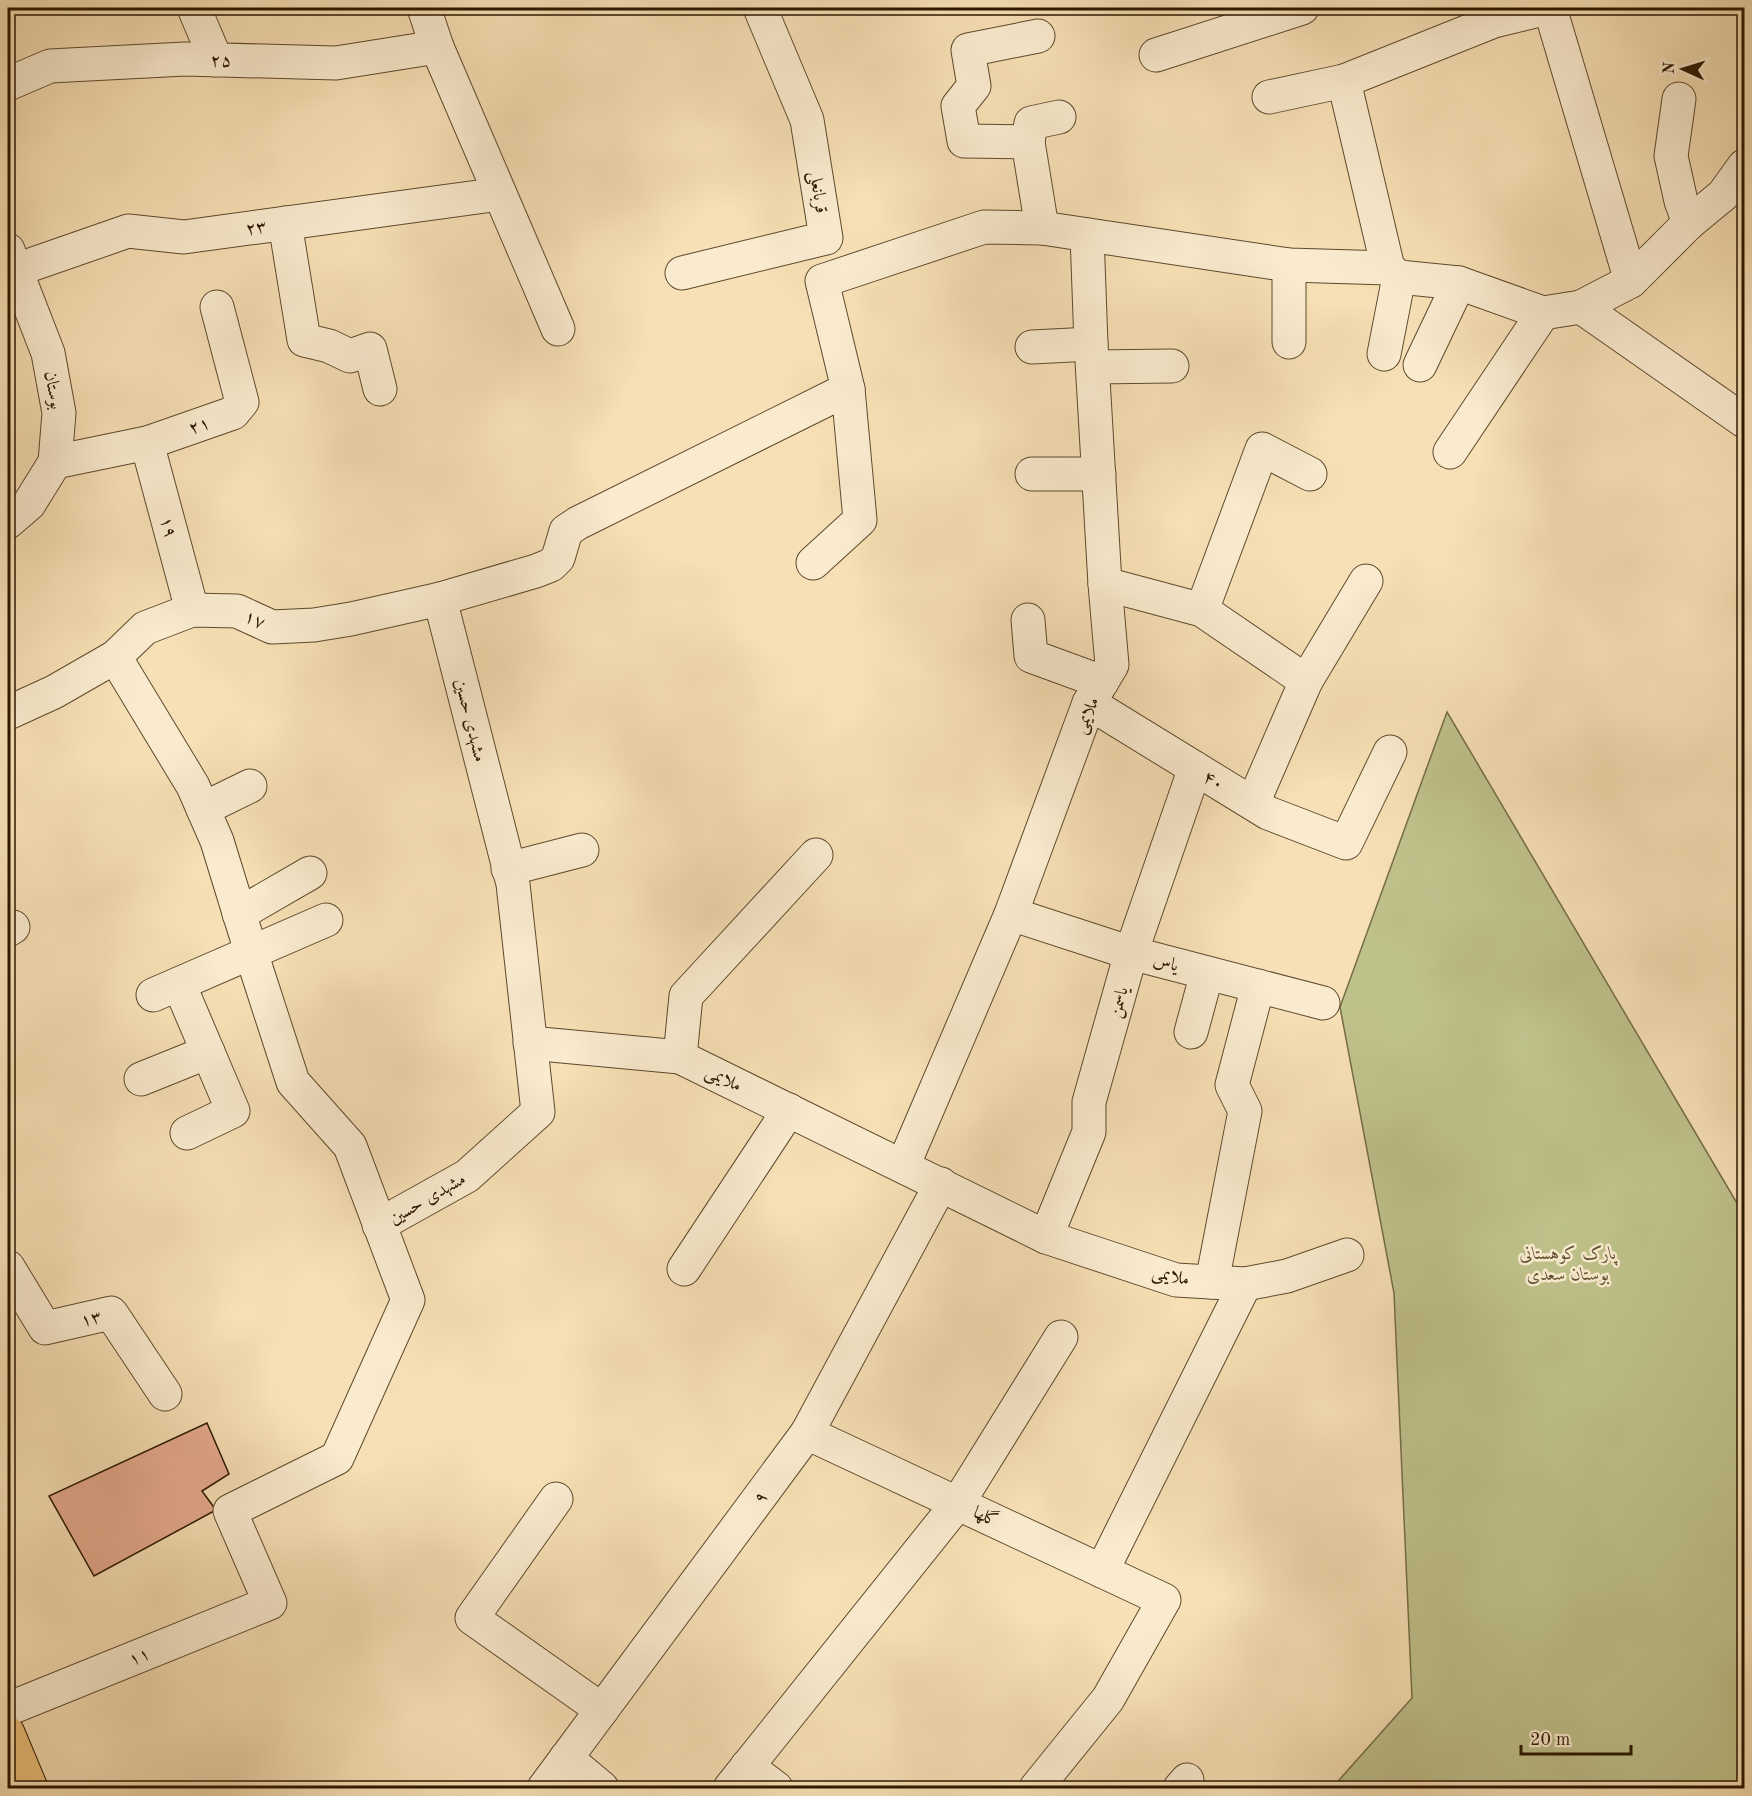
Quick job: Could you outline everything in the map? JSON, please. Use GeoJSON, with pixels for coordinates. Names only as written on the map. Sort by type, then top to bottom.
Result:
{"type":"FeatureCollection","features":[{"type":"Feature","properties":{"kind":"main road"},"geometry":{"type":"LineString","coordinates":[[8,1733],[31,1788]]}},
{"type":"Feature","properties":{"kind":"street"},"geometry":{"type":"LineString","coordinates":[[194,8],[216,60]]}},
{"type":"Feature","properties":{"kind":"street"},"geometry":{"type":"LineString","coordinates":[[424,8],[437,46],[558,329]]}},
{"type":"Feature","properties":{"kind":"street","name":"قربانعلی"},"geometry":{"type":"LineString","coordinates":[[682,273],[826,238],[807,120],[760,8]]}},
{"type":"Feature","properties":{"kind":"street"},"geometry":{"type":"LineString","coordinates":[[1156,55],[1302,8]]}},
{"type":"Feature","properties":{"kind":"street"},"geometry":{"type":"LineString","coordinates":[[1269,97],[1344,81],[1492,14],[1548,8],[1631,281]]}},
{"type":"Feature","properties":{"kind":"street"},"geometry":{"type":"LineString","coordinates":[[1028,142],[964,141],[958,106],[974,86],[968,50],[1038,36]]}},
{"type":"Feature","properties":{"kind":"street","name":"۲۵"},"geometry":{"type":"LineString","coordinates":[[8,84],[50,66],[184,59],[336,63],[437,46]]}},
{"type":"Feature","properties":{"kind":"street"},"geometry":{"type":"LineString","coordinates":[[1344,81],[1393,272],[1384,354]]}},
{"type":"Feature","properties":{"kind":"street"},"geometry":{"type":"LineString","coordinates":[[1679,99],[1671,156],[1689,223]]}},
{"type":"Feature","properties":{"kind":"street"},"geometry":{"type":"LineString","coordinates":[[1041,228],[1028,142],[1030,123],[1059,117]]}},
{"type":"Feature","properties":{"kind":"street"},"geometry":{"type":"LineString","coordinates":[[813,563],[860,520],[848,389],[822,281],[984,227],[1041,228],[1289,265],[1393,272],[1459,284],[1543,313],[1581,307],[1631,281],[1689,223],[1723,195],[1744,166]]}},
{"type":"Feature","properties":{"kind":"street","name":"۲۳"},"geometry":{"type":"LineString","coordinates":[[12,259],[128,231],[184,237],[500,194]]}},
{"type":"Feature","properties":{"kind":"street"},"geometry":{"type":"LineString","coordinates":[[285,223],[304,340],[329,346],[350,356],[370,349],[380,389]]}},
{"type":"Feature","properties":{"kind":"street","name":"ملایمی"},"geometry":{"type":"LineString","coordinates":[[903,1166],[1011,914],[1095,693],[1112,664],[1092,355],[1087,235]]}},
{"type":"Feature","properties":{"kind":"street","name":"بوستان"},"geometry":{"type":"LineString","coordinates":[[8,522],[29,504],[55,462],[59,413],[48,353],[12,259]]}},
{"type":"Feature","properties":{"kind":"street"},"geometry":{"type":"LineString","coordinates":[[1289,265],[1289,342]]}},
{"type":"Feature","properties":{"kind":"street"},"geometry":{"type":"LineString","coordinates":[[1420,365],[1459,284]]}},
{"type":"Feature","properties":{"kind":"street","name":"۲۱"},"geometry":{"type":"LineString","coordinates":[[55,462],[147,443],[233,413],[242,402],[217,307]]}},
{"type":"Feature","properties":{"kind":"street"},"geometry":{"type":"LineString","coordinates":[[1581,307],[1744,422]]}},
{"type":"Feature","properties":{"kind":"street"},"geometry":{"type":"LineString","coordinates":[[1450,452],[1543,313]]}},
{"type":"Feature","properties":{"kind":"street"},"geometry":{"type":"LineString","coordinates":[[1032,347],[1173,366]]}},
{"type":"Feature","properties":{"kind":"street"},"geometry":{"type":"LineString","coordinates":[[440,599],[551,565],[558,558],[566,531],[578,523],[848,389]]}},
{"type":"Feature","properties":{"kind":"street","name":"۱۹"},"geometry":{"type":"LineString","coordinates":[[147,443],[192,610]]}},
{"type":"Feature","properties":{"kind":"street"},"geometry":{"type":"LineString","coordinates":[[1202,610],[1262,449],[1310,474]]}},
{"type":"Feature","properties":{"kind":"street"},"geometry":{"type":"LineString","coordinates":[[1032,474],[1099,474]]}},
{"type":"Feature","properties":{"kind":"street"},"geometry":{"type":"LineString","coordinates":[[1253,803],[1306,681],[1366,581]]}},
{"type":"Feature","properties":{"kind":"street"},"geometry":{"type":"LineString","coordinates":[[1106,584],[1202,610],[1306,681]]}},
{"type":"Feature","properties":{"kind":"street","name":"۱۷"},"geometry":{"type":"LineString","coordinates":[[8,713],[54,692],[115,657],[145,628],[192,610],[237,611],[272,627],[314,625],[351,619],[440,599]]}},
{"type":"Feature","properties":{"kind":"street","name":"مشهدی حسین"},"geometry":{"type":"LineString","coordinates":[[380,1224],[467,1176],[538,1112],[513,884],[440,599]]}},
{"type":"Feature","properties":{"kind":"street","name":"۴۰"},"geometry":{"type":"LineString","coordinates":[[1028,620],[1031,656],[1095,693],[1195,768],[1269,813],[1346,843],[1390,752]]}},
{"type":"Feature","properties":{"kind":"street"},"geometry":{"type":"LineString","coordinates":[[115,657],[193,786],[218,841],[293,1082],[350,1146],[380,1224]]}},
{"type":"Feature","properties":{"kind":"street","name":"یاسمن"},"geometry":{"type":"LineString","coordinates":[[1046,1237],[1089,1132],[1089,1102],[1131,953],[1195,768]]}},
{"type":"Feature","properties":{"kind":"street"},"geometry":{"type":"LineString","coordinates":[[203,809],[250,786]]}},
{"type":"Feature","properties":{"kind":"street"},"geometry":{"type":"LineString","coordinates":[[508,869],[582,850]]}},
{"type":"Feature","properties":{"kind":"street"},"geometry":{"type":"LineString","coordinates":[[680,1057],[686,996],[816,855]]}},
{"type":"Feature","properties":{"kind":"street"},"geometry":{"type":"LineString","coordinates":[[239,914],[310,873]]}},
{"type":"Feature","properties":{"kind":"street","name":"یاس"},"geometry":{"type":"LineString","coordinates":[[1011,914],[1131,953],[1323,1003]]}},
{"type":"Feature","properties":{"kind":"street"},"geometry":{"type":"LineString","coordinates":[[187,1133],[233,1111],[208,1052],[166,990],[326,920]]}},
{"type":"Feature","properties":{"kind":"street"},"geometry":{"type":"LineString","coordinates":[[1191,1032],[1207,973]]}},
{"type":"Feature","properties":{"kind":"street"},"geometry":{"type":"LineString","coordinates":[[1212,1282],[1245,1111],[1232,1085],[1258,986]]}},
{"type":"Feature","properties":{"kind":"street","name":"ملایمی"},"geometry":{"type":"LineString","coordinates":[[530,1043],[680,1057],[1046,1237],[1176,1280],[1245,1284],[1287,1276],[1347,1256]]}},
{"type":"Feature","properties":{"kind":"street"},"geometry":{"type":"LineString","coordinates":[[141,1079],[208,1052]]}},
{"type":"Feature","properties":{"kind":"street"},"geometry":{"type":"LineString","coordinates":[[684,1269],[789,1110]]}},
{"type":"Feature","properties":{"kind":"street","name":"۹"},"geometry":{"type":"LineString","coordinates":[[544,1788],[807,1433],[940,1184]]}},
{"type":"Feature","properties":{"kind":"street","name":"۱۱"},"geometry":{"type":"LineString","coordinates":[[8,1709],[270,1602],[230,1511],[337,1458],[408,1300],[380,1224]]}},
{"type":"Feature","properties":{"kind":"street","name":"۱۳"},"geometry":{"type":"LineString","coordinates":[[8,1267],[45,1328],[111,1313],[165,1394]]}},
{"type":"Feature","properties":{"kind":"street"},"geometry":{"type":"LineString","coordinates":[[1102,1571],[1245,1284]]}},
{"type":"Feature","properties":{"kind":"street"},"geometry":{"type":"LineString","coordinates":[[776,1788],[738,1777],[958,1503],[1061,1336]]}},
{"type":"Feature","properties":{"kind":"street","name":"گلها"},"geometry":{"type":"LineString","coordinates":[[807,1433],[1164,1600],[1108,1700],[1036,1788]]}},
{"type":"Feature","properties":{"kind":"street"},"geometry":{"type":"LineString","coordinates":[[556,1499],[472,1618],[602,1710]]}},
{"type":"Feature","properties":{"kind":"street"},"geometry":{"type":"LineString","coordinates":[[566,1758],[602,1788]]}},
{"type":"Feature","properties":{"kind":"green space","name":"پارک کوهستانی بوستان سعدی"},"geometry":{"type":"Polygon","coordinates":[[[1447,712],[1744,1215],[1744,1788],[1332,1788],[1412,1698],[1394,1293],[1340,1007],[1447,712]]]}},
{"type":"Feature","properties":{"kind":"building"},"geometry":{"type":"Polygon","coordinates":[[[207,1423],[229,1474],[202,1491],[216,1510],[94,1576],[49,1496],[207,1423]]]}}]}
